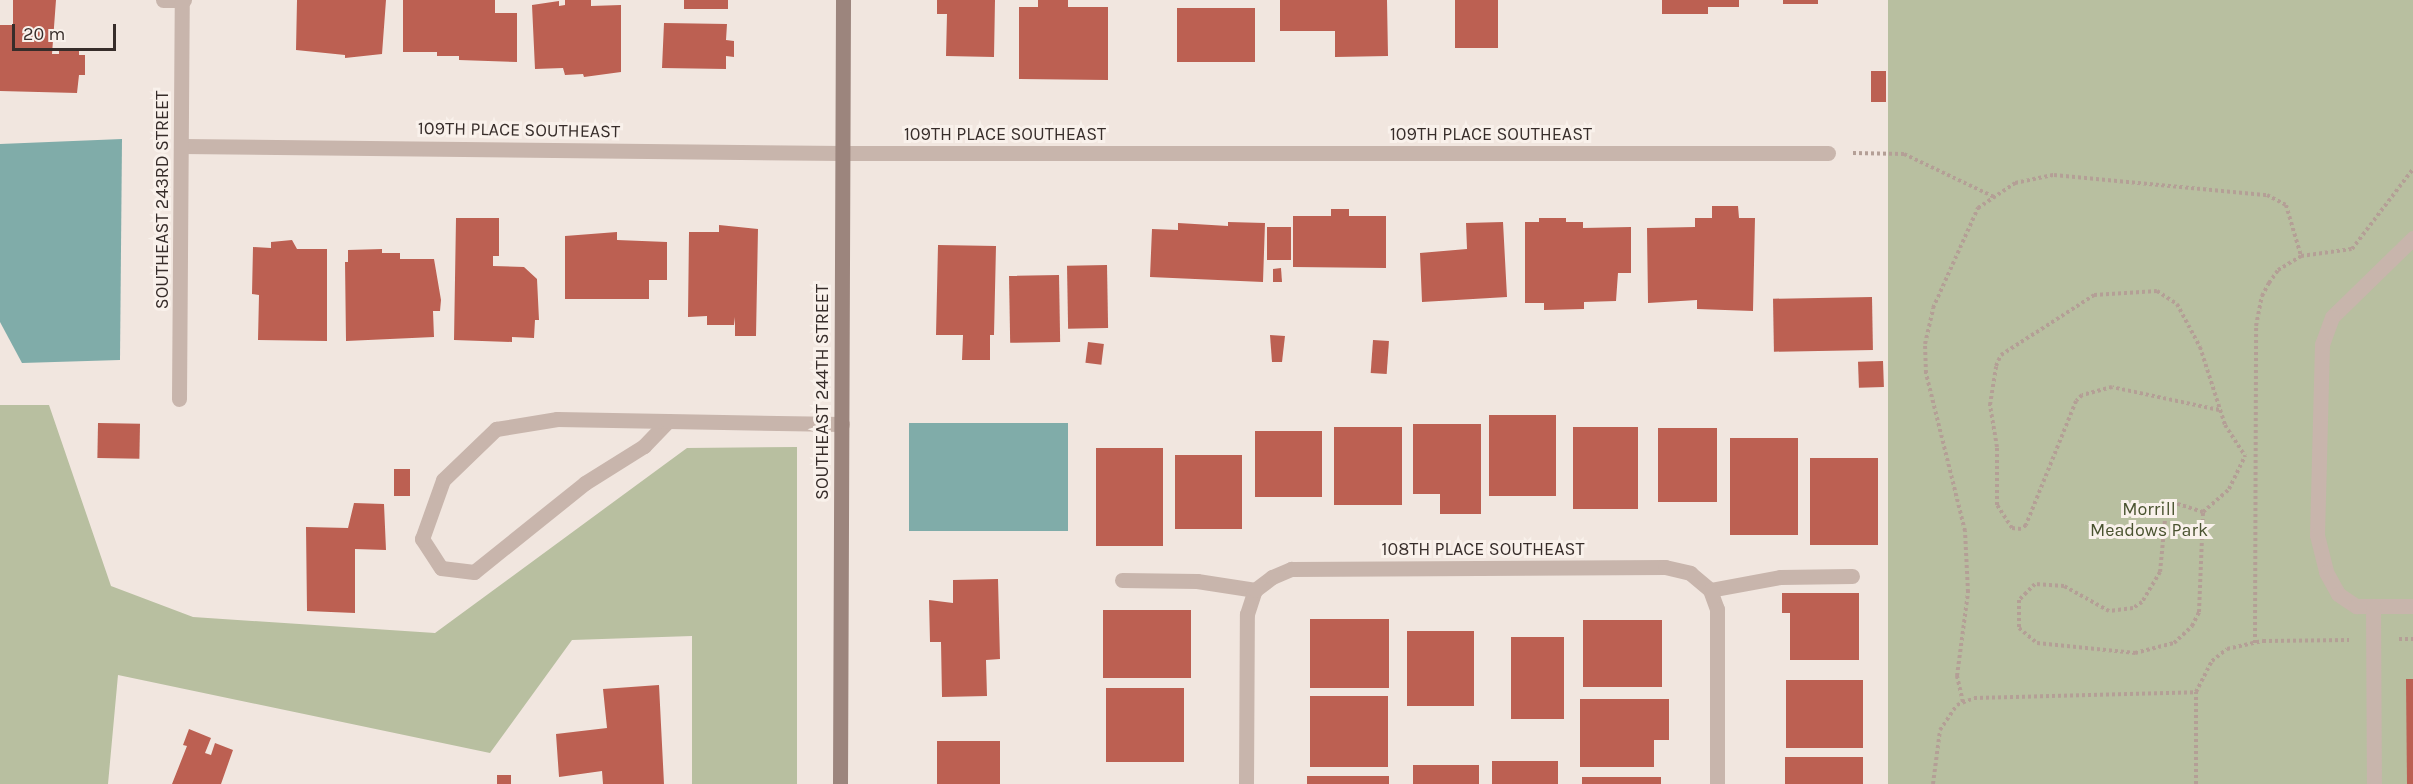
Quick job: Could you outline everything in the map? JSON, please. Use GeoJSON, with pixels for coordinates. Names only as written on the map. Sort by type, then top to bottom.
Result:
{"type":"FeatureCollection","features":[{"type":"Feature","properties":{"kind":"street"},"geometry":{"type":"LineString","coordinates":[[163,0],[183,1]]}},
{"type":"Feature","properties":{"kind":"street","name":"SOUTHEAST 244TH STREET"},"geometry":{"type":"LineString","coordinates":[[840,784],[843,0]]}},
{"type":"Feature","properties":{"kind":"street","name":"SOUTHEAST 243RD STREET"},"geometry":{"type":"LineString","coordinates":[[179,399],[183,1]]}},
{"type":"Feature","properties":{"kind":"street","name":"109TH PLACE SOUTHEAST"},"geometry":{"type":"LineString","coordinates":[[182,146],[842,153],[1828,153]]}},
{"type":"Feature","properties":{"kind":"street"},"geometry":{"type":"LineString","coordinates":[[2413,238],[2332,317],[2322,344],[2317,535],[2326,572],[2338,594],[2356,606],[2413,606]]}},
{"type":"Feature","properties":{"kind":"street"},"geometry":{"type":"LineString","coordinates":[[668,421],[644,446],[585,483],[474,572],[441,568],[422,539],[443,480],[496,429],[556,419],[842,424]]}},
{"type":"Feature","properties":{"kind":"street","name":"108TH PLACE SOUTHEAST"},"geometry":{"type":"LineString","coordinates":[[1255,590],[1291,569],[1665,567],[1690,573],[1710,590]]}},
{"type":"Feature","properties":{"kind":"street"},"geometry":{"type":"LineString","coordinates":[[1717,784],[1717,609],[1710,590],[1780,577],[1852,576]]}},
{"type":"Feature","properties":{"kind":"street"},"geometry":{"type":"LineString","coordinates":[[1122,580],[1197,581],[1255,590],[1247,614],[1246,784]]}},
{"type":"Feature","properties":{"kind":"street"},"geometry":{"type":"LineString","coordinates":[[2373,606],[2374,784]]}},
{"type":"Feature","properties":{"kind":"path"},"geometry":{"type":"LineString","coordinates":[[1828,153],[1904,154],[1994,197]]}},
{"type":"Feature","properties":{"kind":"path"},"geometry":{"type":"LineString","coordinates":[[2255,643],[2256,326],[2262,296],[2278,270],[2301,256],[2352,249],[2413,170]]}},
{"type":"Feature","properties":{"kind":"path"},"geometry":{"type":"LineString","coordinates":[[1963,702],[1957,676],[1968,592],[1965,531],[1926,373],[1925,344],[1933,308],[1978,208],[2015,183],[2054,175],[2267,195],[2286,205],[2301,256]]}},
{"type":"Feature","properties":{"kind":"path"},"geometry":{"type":"LineString","coordinates":[[2219,410],[2112,387],[2082,395],[2076,401],[2026,525],[2021,530],[2012,528],[1997,505],[1997,447],[1990,405],[1996,366],[2001,355],[2094,295],[2157,291],[2176,304],[2200,347],[2219,410],[2245,456]]}},
{"type":"Feature","properties":{"kind":"path"},"geometry":{"type":"LineString","coordinates":[[2245,456],[2256,456]]}},
{"type":"Feature","properties":{"kind":"path"},"geometry":{"type":"LineString","coordinates":[[2203,512],[2175,503],[2166,509],[2160,572],[2142,602],[2133,608],[2109,611],[2064,586],[2035,584],[2019,600],[2019,628],[2037,643],[2136,653],[2174,643],[2192,626],[2199,612],[2203,512],[2229,489],[2245,456]]}},
{"type":"Feature","properties":{"kind":"path"},"geometry":{"type":"LineString","coordinates":[[2196,784],[2196,692],[2212,661],[2227,649],[2255,643],[2413,639]]}},
{"type":"Feature","properties":{"kind":"path"},"geometry":{"type":"LineString","coordinates":[[1933,784],[1940,730],[1957,705],[1974,698],[2196,692]]}},
{"type":"Feature","properties":{"kind":"green space","name":"Morrill Meadows Park"},"geometry":{"type":"Polygon","coordinates":[[[1888,0],[2413,0],[2413,784],[1888,784],[1888,0]]]}},
{"type":"Feature","properties":{"kind":"green space"},"geometry":{"type":"Polygon","coordinates":[[[0,405],[49,405],[111,586],[193,617],[435,633],[687,448],[797,447],[797,784],[692,784],[692,636],[572,640],[490,753],[118,675],[108,784],[0,784],[0,405]]]}},
{"type":"Feature","properties":{"kind":"water"},"geometry":{"type":"Polygon","coordinates":[[[122,139],[120,360],[22,363],[0,322],[0,144],[122,139]]]}},
{"type":"Feature","properties":{"kind":"water"},"geometry":{"type":"Polygon","coordinates":[[[909,423],[1068,423],[1068,531],[909,531],[909,423]]]}},
{"type":"Feature","properties":{"kind":"building"},"geometry":{"type":"Polygon","coordinates":[[[13,0],[56,0],[52,54],[59,54],[59,49],[79,49],[79,55],[85,55],[85,75],[79,75],[77,93],[0,91],[0,25],[13,25],[13,0]]]}},
{"type":"Feature","properties":{"kind":"building"},"geometry":{"type":"Polygon","coordinates":[[[297,0],[386,0],[382,54],[345,58],[345,55],[296,50],[297,0]]]}},
{"type":"Feature","properties":{"kind":"building"},"geometry":{"type":"Polygon","coordinates":[[[403,0],[495,0],[495,13],[517,13],[517,62],[459,60],[459,56],[437,56],[437,52],[403,52],[403,0]]]}},
{"type":"Feature","properties":{"kind":"building"},"geometry":{"type":"Polygon","coordinates":[[[565,0],[591,0],[591,6],[621,5],[621,72],[584,77],[583,74],[565,75],[563,68],[535,69],[532,5],[559,1],[559,6],[565,5],[565,0]]]}},
{"type":"Feature","properties":{"kind":"building"},"geometry":{"type":"Polygon","coordinates":[[[684,0],[728,0],[728,9],[684,9],[684,0]]]}},
{"type":"Feature","properties":{"kind":"building"},"geometry":{"type":"Polygon","coordinates":[[[937,0],[995,0],[994,57],[946,56],[947,14],[937,14],[937,0]]]}},
{"type":"Feature","properties":{"kind":"building"},"geometry":{"type":"Polygon","coordinates":[[[1038,0],[1068,0],[1068,7],[1108,7],[1108,80],[1019,79],[1019,7],[1038,7],[1038,0]]]}},
{"type":"Feature","properties":{"kind":"building"},"geometry":{"type":"Polygon","coordinates":[[[1280,0],[1387,0],[1388,56],[1335,57],[1335,31],[1280,31],[1280,0]]]}},
{"type":"Feature","properties":{"kind":"building"},"geometry":{"type":"Polygon","coordinates":[[[1455,0],[1498,0],[1498,48],[1455,48],[1455,0]]]}},
{"type":"Feature","properties":{"kind":"building"},"geometry":{"type":"Polygon","coordinates":[[[1662,0],[1739,0],[1739,7],[1708,7],[1708,14],[1662,14],[1662,0]]]}},
{"type":"Feature","properties":{"kind":"building"},"geometry":{"type":"Polygon","coordinates":[[[1783,0],[1818,0],[1818,4],[1783,4],[1783,0]]]}},
{"type":"Feature","properties":{"kind":"building"},"geometry":{"type":"Polygon","coordinates":[[[1177,8],[1255,8],[1255,62],[1177,62],[1177,8]]]}},
{"type":"Feature","properties":{"kind":"building"},"geometry":{"type":"Polygon","coordinates":[[[664,23],[727,24],[726,40],[734,41],[734,57],[726,56],[726,69],[662,68],[664,23]]]}},
{"type":"Feature","properties":{"kind":"building"},"geometry":{"type":"Polygon","coordinates":[[[1871,71],[1886,71],[1886,102],[1871,102],[1871,71]]]}},
{"type":"Feature","properties":{"kind":"building"},"geometry":{"type":"Polygon","coordinates":[[[1712,206],[1738,206],[1739,218],[1755,218],[1753,311],[1697,309],[1697,300],[1648,303],[1647,228],[1695,227],[1695,218],[1712,218],[1712,206]]]}},
{"type":"Feature","properties":{"kind":"building"},"geometry":{"type":"Polygon","coordinates":[[[1331,209],[1349,209],[1349,216],[1386,216],[1386,268],[1293,267],[1293,216],[1331,216],[1331,209]]]}},
{"type":"Feature","properties":{"kind":"building"},"geometry":{"type":"Polygon","coordinates":[[[456,218],[499,218],[499,256],[493,256],[493,266],[524,267],[537,279],[539,320],[535,320],[534,338],[512,337],[512,342],[454,340],[456,218]]]}},
{"type":"Feature","properties":{"kind":"building"},"geometry":{"type":"Polygon","coordinates":[[[1539,218],[1566,218],[1566,222],[1583,222],[1583,228],[1631,227],[1631,273],[1618,273],[1616,301],[1584,302],[1584,309],[1544,310],[1544,303],[1525,303],[1525,222],[1539,222],[1539,218]]]}},
{"type":"Feature","properties":{"kind":"building"},"geometry":{"type":"Polygon","coordinates":[[[1228,222],[1265,223],[1263,282],[1150,277],[1152,229],[1178,230],[1178,223],[1228,226],[1228,222]]]}},
{"type":"Feature","properties":{"kind":"building"},"geometry":{"type":"Polygon","coordinates":[[[1503,222],[1507,297],[1422,302],[1420,253],[1467,249],[1466,223],[1503,222]]]}},
{"type":"Feature","properties":{"kind":"building"},"geometry":{"type":"Polygon","coordinates":[[[719,225],[758,229],[756,336],[735,336],[735,317],[734,325],[707,325],[707,316],[688,317],[689,232],[719,232],[719,225]]]}},
{"type":"Feature","properties":{"kind":"building"},"geometry":{"type":"Polygon","coordinates":[[[1267,227],[1291,227],[1291,260],[1267,260],[1267,227]]]}},
{"type":"Feature","properties":{"kind":"building"},"geometry":{"type":"Polygon","coordinates":[[[617,232],[617,240],[667,242],[667,280],[649,280],[649,299],[565,299],[565,236],[617,232]]]}},
{"type":"Feature","properties":{"kind":"building"},"geometry":{"type":"Polygon","coordinates":[[[292,240],[297,249],[327,249],[327,341],[258,340],[259,295],[252,294],[253,247],[271,248],[271,242],[292,240]]]}},
{"type":"Feature","properties":{"kind":"building"},"geometry":{"type":"Polygon","coordinates":[[[938,245],[996,246],[994,335],[990,335],[990,360],[962,360],[963,335],[936,335],[938,245]]]}},
{"type":"Feature","properties":{"kind":"building"},"geometry":{"type":"Polygon","coordinates":[[[382,249],[382,253],[400,253],[400,259],[434,259],[441,300],[440,311],[433,311],[434,337],[346,341],[345,262],[348,262],[348,250],[382,249]]]}},
{"type":"Feature","properties":{"kind":"building"},"geometry":{"type":"Polygon","coordinates":[[[1107,265],[1108,328],[1068,329],[1067,266],[1107,265]]]}},
{"type":"Feature","properties":{"kind":"building"},"geometry":{"type":"Polygon","coordinates":[[[1281,268],[1282,282],[1273,282],[1273,269],[1281,268]]]}},
{"type":"Feature","properties":{"kind":"building"},"geometry":{"type":"Polygon","coordinates":[[[1059,275],[1060,342],[1010,343],[1009,276],[1059,275]]]}},
{"type":"Feature","properties":{"kind":"building"},"geometry":{"type":"Polygon","coordinates":[[[1872,297],[1873,350],[1774,352],[1773,299],[1872,297]]]}},
{"type":"Feature","properties":{"kind":"building"},"geometry":{"type":"Polygon","coordinates":[[[1270,335],[1285,336],[1282,362],[1272,362],[1270,335]]]}},
{"type":"Feature","properties":{"kind":"building"},"geometry":{"type":"Polygon","coordinates":[[[1373,340],[1389,341],[1387,374],[1371,373],[1373,340]]]}},
{"type":"Feature","properties":{"kind":"building"},"geometry":{"type":"Polygon","coordinates":[[[1088,342],[1104,344],[1101,365],[1085,363],[1088,342]]]}},
{"type":"Feature","properties":{"kind":"building"},"geometry":{"type":"Polygon","coordinates":[[[1883,361],[1884,387],[1859,388],[1858,362],[1883,361]]]}},
{"type":"Feature","properties":{"kind":"building"},"geometry":{"type":"Polygon","coordinates":[[[1489,415],[1556,415],[1556,496],[1489,496],[1489,415]]]}},
{"type":"Feature","properties":{"kind":"building"},"geometry":{"type":"Polygon","coordinates":[[[98,423],[140,424],[139,459],[97,458],[98,423]]]}},
{"type":"Feature","properties":{"kind":"building"},"geometry":{"type":"Polygon","coordinates":[[[1413,424],[1481,424],[1481,514],[1440,514],[1440,494],[1413,494],[1413,424]]]}},
{"type":"Feature","properties":{"kind":"building"},"geometry":{"type":"Polygon","coordinates":[[[1334,427],[1402,427],[1402,505],[1334,505],[1334,427]]]}},
{"type":"Feature","properties":{"kind":"building"},"geometry":{"type":"Polygon","coordinates":[[[1573,427],[1638,427],[1638,509],[1573,509],[1573,427]]]}},
{"type":"Feature","properties":{"kind":"building"},"geometry":{"type":"Polygon","coordinates":[[[1658,428],[1717,428],[1717,502],[1658,502],[1658,428]]]}},
{"type":"Feature","properties":{"kind":"building"},"geometry":{"type":"Polygon","coordinates":[[[1255,431],[1322,431],[1322,497],[1255,497],[1255,431]]]}},
{"type":"Feature","properties":{"kind":"building"},"geometry":{"type":"Polygon","coordinates":[[[1730,438],[1798,438],[1798,535],[1730,535],[1730,438]]]}},
{"type":"Feature","properties":{"kind":"building"},"geometry":{"type":"Polygon","coordinates":[[[1096,448],[1163,448],[1163,546],[1096,546],[1096,448]]]}},
{"type":"Feature","properties":{"kind":"building"},"geometry":{"type":"Polygon","coordinates":[[[1175,455],[1242,455],[1242,529],[1175,529],[1175,455]]]}},
{"type":"Feature","properties":{"kind":"building"},"geometry":{"type":"Polygon","coordinates":[[[1810,458],[1878,458],[1878,545],[1810,545],[1810,458]]]}},
{"type":"Feature","properties":{"kind":"building"},"geometry":{"type":"Polygon","coordinates":[[[394,469],[410,469],[410,496],[394,496],[394,469]]]}},
{"type":"Feature","properties":{"kind":"building"},"geometry":{"type":"Polygon","coordinates":[[[354,503],[384,504],[386,550],[355,549],[355,613],[307,611],[306,527],[348,528],[354,503]]]}},
{"type":"Feature","properties":{"kind":"building"},"geometry":{"type":"Polygon","coordinates":[[[998,579],[1000,659],[986,660],[987,696],[942,697],[941,642],[930,642],[929,600],[953,603],[953,580],[998,579]]]}},
{"type":"Feature","properties":{"kind":"building"},"geometry":{"type":"Polygon","coordinates":[[[1782,593],[1859,593],[1859,660],[1790,660],[1790,613],[1782,613],[1782,593]]]}},
{"type":"Feature","properties":{"kind":"building"},"geometry":{"type":"Polygon","coordinates":[[[1103,610],[1191,610],[1191,678],[1103,678],[1103,610]]]}},
{"type":"Feature","properties":{"kind":"building"},"geometry":{"type":"Polygon","coordinates":[[[1310,619],[1389,619],[1389,688],[1310,688],[1310,619]]]}},
{"type":"Feature","properties":{"kind":"building"},"geometry":{"type":"Polygon","coordinates":[[[1583,620],[1662,620],[1662,687],[1583,687],[1583,620]]]}},
{"type":"Feature","properties":{"kind":"building"},"geometry":{"type":"Polygon","coordinates":[[[1407,631],[1474,631],[1474,706],[1407,706],[1407,631]]]}},
{"type":"Feature","properties":{"kind":"building"},"geometry":{"type":"Polygon","coordinates":[[[1511,637],[1564,637],[1564,719],[1511,719],[1511,637]]]}},
{"type":"Feature","properties":{"kind":"building"},"geometry":{"type":"Polygon","coordinates":[[[2406,679],[2413,679],[2413,784],[2407,784],[2406,679]]]}},
{"type":"Feature","properties":{"kind":"building"},"geometry":{"type":"Polygon","coordinates":[[[1786,680],[1863,680],[1863,748],[1786,748],[1786,680]]]}},
{"type":"Feature","properties":{"kind":"building"},"geometry":{"type":"Polygon","coordinates":[[[659,685],[664,784],[603,784],[602,771],[559,777],[556,734],[607,728],[603,689],[659,685]]]}},
{"type":"Feature","properties":{"kind":"building"},"geometry":{"type":"Polygon","coordinates":[[[1106,688],[1184,688],[1184,762],[1106,762],[1106,688]]]}},
{"type":"Feature","properties":{"kind":"building"},"geometry":{"type":"Polygon","coordinates":[[[1310,696],[1388,696],[1388,767],[1310,767],[1310,696]]]}},
{"type":"Feature","properties":{"kind":"building"},"geometry":{"type":"Polygon","coordinates":[[[1580,699],[1669,699],[1669,740],[1654,740],[1654,767],[1580,767],[1580,699]]]}},
{"type":"Feature","properties":{"kind":"building"},"geometry":{"type":"Polygon","coordinates":[[[189,729],[211,738],[205,753],[211,755],[215,743],[233,750],[221,784],[172,784],[187,746],[183,745],[189,729]]]}},
{"type":"Feature","properties":{"kind":"building"},"geometry":{"type":"Polygon","coordinates":[[[937,741],[1000,741],[1000,784],[937,784],[937,741]]]}},
{"type":"Feature","properties":{"kind":"building"},"geometry":{"type":"Polygon","coordinates":[[[1785,757],[1863,757],[1863,784],[1785,784],[1785,757]]]}},
{"type":"Feature","properties":{"kind":"building"},"geometry":{"type":"Polygon","coordinates":[[[1492,761],[1558,761],[1558,784],[1492,784],[1492,761]]]}},
{"type":"Feature","properties":{"kind":"building"},"geometry":{"type":"Polygon","coordinates":[[[1413,765],[1479,765],[1479,784],[1413,784],[1413,765]]]}},
{"type":"Feature","properties":{"kind":"building"},"geometry":{"type":"Polygon","coordinates":[[[497,775],[511,775],[511,784],[497,784],[497,775]]]}},
{"type":"Feature","properties":{"kind":"building"},"geometry":{"type":"Polygon","coordinates":[[[1307,776],[1389,776],[1389,784],[1307,784],[1307,776]]]}},
{"type":"Feature","properties":{"kind":"building"},"geometry":{"type":"Polygon","coordinates":[[[1582,777],[1661,777],[1661,784],[1582,784],[1582,777]]]}}]}
